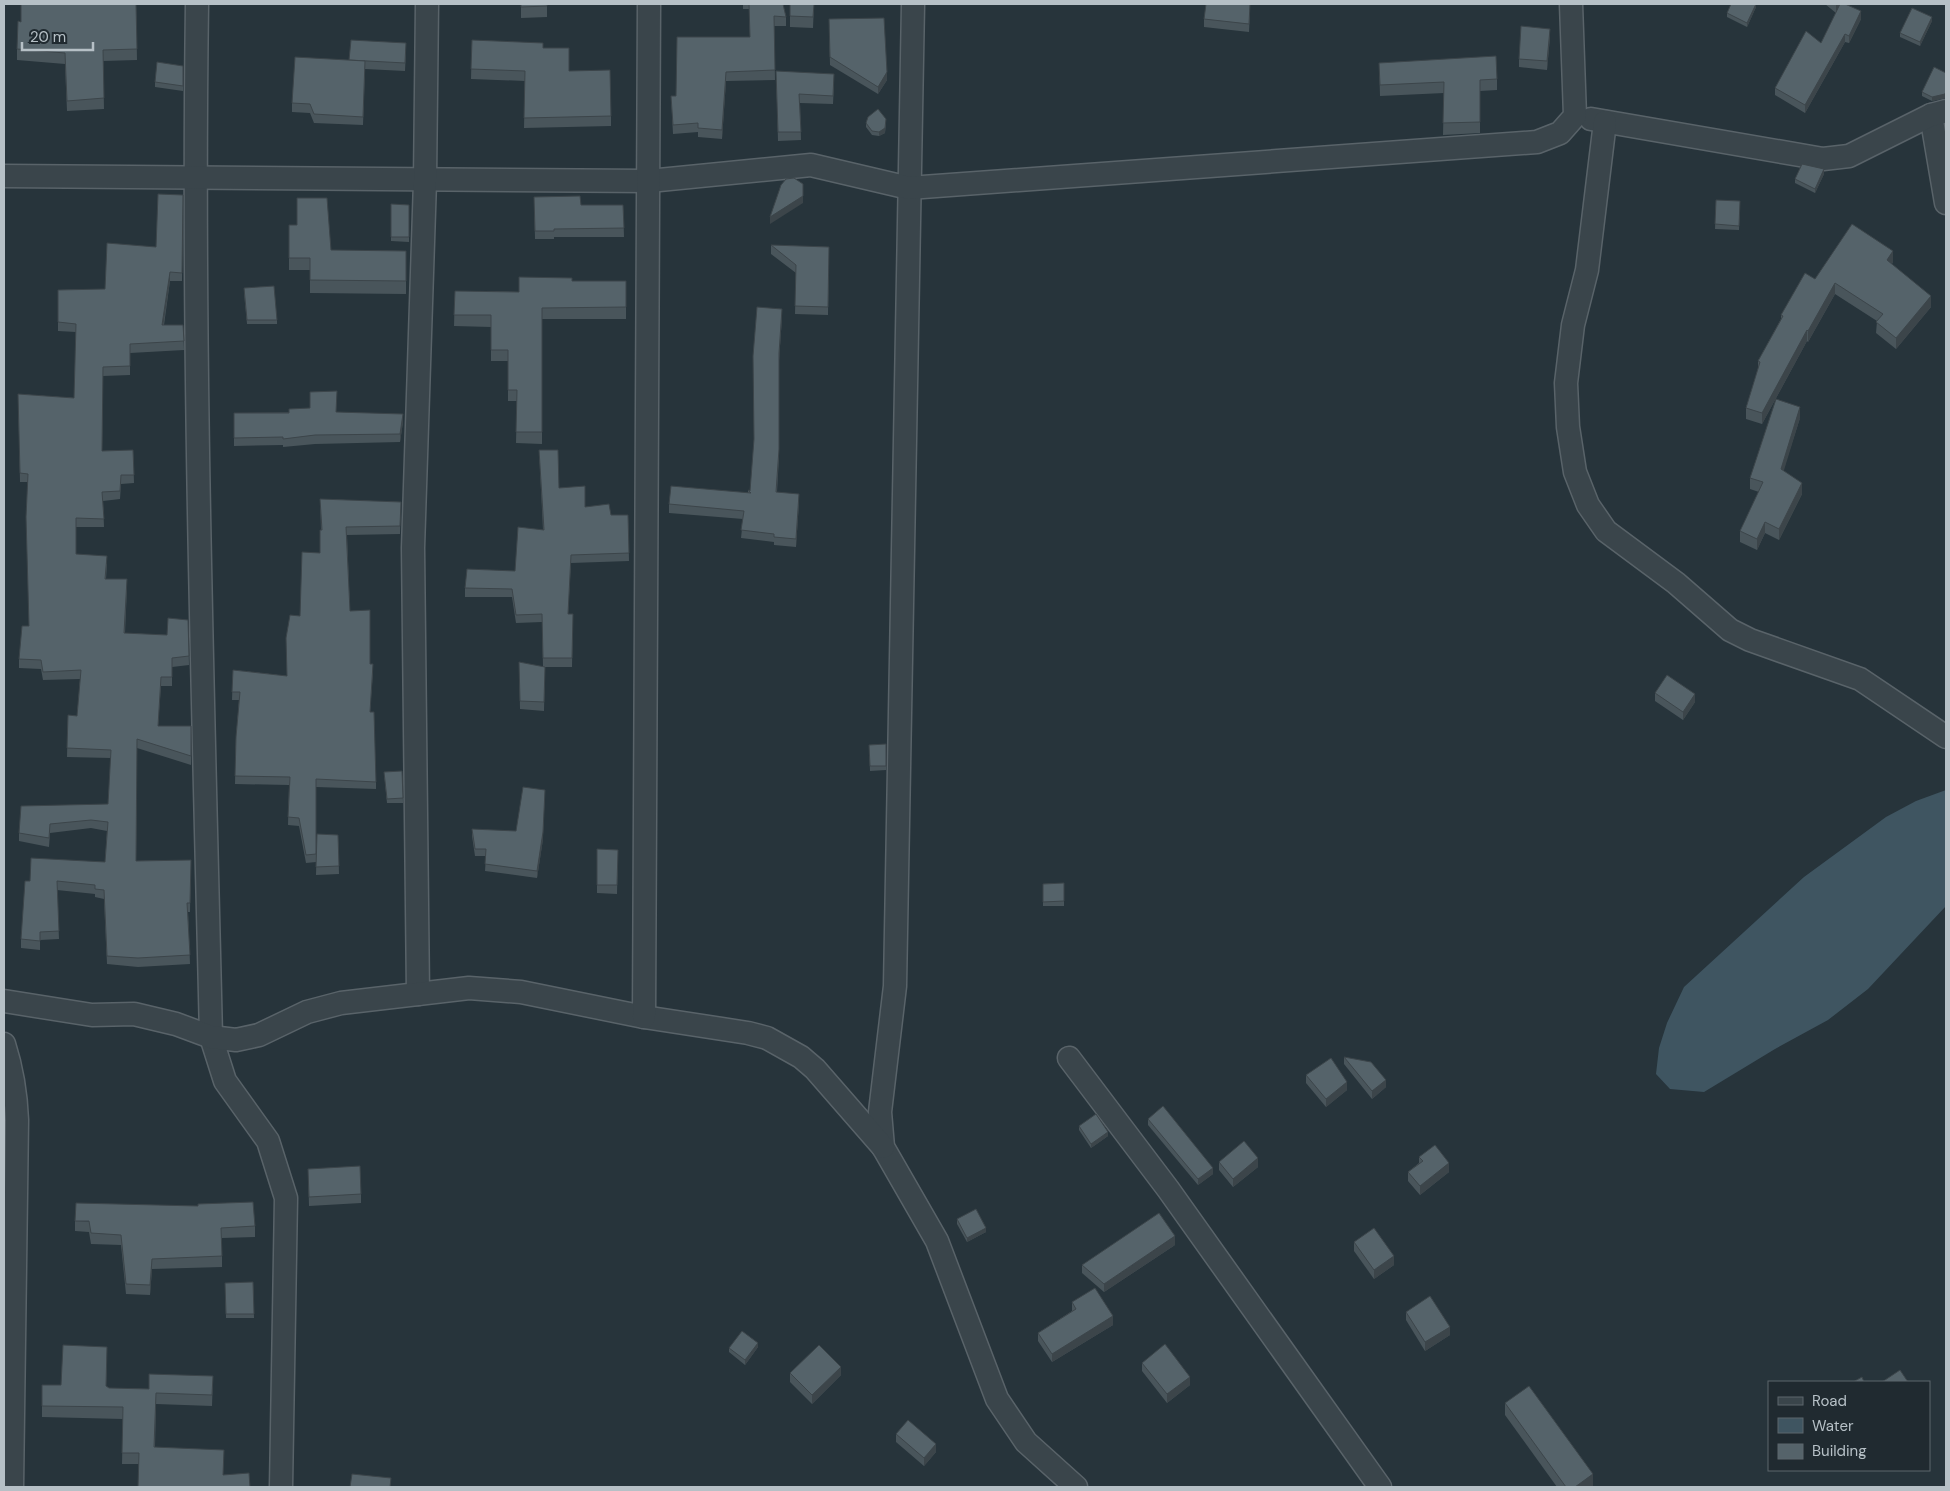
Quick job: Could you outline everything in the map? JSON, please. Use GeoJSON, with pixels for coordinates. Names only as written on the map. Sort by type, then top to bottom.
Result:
{"type":"FeatureCollection","features":[{"type":"Feature","properties":{"kind":"street"},"geometry":{"type":"LineString","coordinates":[[197,4],[195,177],[198,503],[212,1037],[225,1082],[268,1141],[286,1198],[281,1487]]}},
{"type":"Feature","properties":{"kind":"street"},"geometry":{"type":"LineString","coordinates":[[418,994],[413,548],[425,181],[427,4]]}},
{"type":"Feature","properties":{"kind":"street"},"geometry":{"type":"LineString","coordinates":[[644,1017],[649,4]]}},
{"type":"Feature","properties":{"kind":"street"},"geometry":{"type":"LineString","coordinates":[[883,1147],[880,1112],[895,986],[913,4]]}},
{"type":"Feature","properties":{"kind":"street"},"geometry":{"type":"LineString","coordinates":[[4,176],[425,181],[649,181],[811,164],[909,188],[1537,142],[1560,132],[1575,116],[1571,4]]}},
{"type":"Feature","properties":{"kind":"street"},"geometry":{"type":"LineString","coordinates":[[1575,116],[1823,159],[1849,156],[1939,113],[1946,203]]}},
{"type":"Feature","properties":{"kind":"street"},"geometry":{"type":"LineString","coordinates":[[1605,122],[1586,270],[1573,325],[1566,383],[1568,427],[1575,472],[1588,505],[1606,531],[1676,583],[1730,630],[1750,640],[1860,679],[1946,737]]}},
{"type":"Feature","properties":{"kind":"street"},"geometry":{"type":"LineString","coordinates":[[4,1001],[92,1014],[134,1014],[176,1024],[212,1037],[236,1040],[248,1038],[324,1007],[469,988],[495,989],[520,992],[644,1017],[748,1033],[784,1046],[815,1069],[883,1147],[937,1241],[997,1400],[1026,1442],[1076,1487]]}},
{"type":"Feature","properties":{"kind":"street"},"geometry":{"type":"LineString","coordinates":[[4,1044],[16,1093],[17,1120],[12,1487]]}},
{"type":"Feature","properties":{"kind":"street"},"geometry":{"type":"LineString","coordinates":[[1068,1058],[1168,1189],[1380,1487]]}},
{"type":"Feature","properties":{"kind":"water"},"geometry":{"type":"Polygon","coordinates":[[[1946,790],[1946,906],[1868,989],[1828,1020],[1775,1049],[1704,1092],[1670,1089],[1656,1074],[1659,1048],[1667,1023],[1684,987],[1804,877],[1886,817],[1916,801],[1946,790]]]}},
{"type":"Feature","properties":{"kind":"building"},"geometry":{"type":"Polygon","coordinates":[[[21,4],[136,4],[137,49],[103,50],[104,98],[67,101],[65,53],[17,49],[18,21],[21,22],[21,4]]]}},
{"type":"Feature","properties":{"kind":"building"},"geometry":{"type":"Polygon","coordinates":[[[521,4],[547,4],[547,6],[521,7],[521,4]]]}},
{"type":"Feature","properties":{"kind":"building"},"geometry":{"type":"Polygon","coordinates":[[[749,4],[783,4],[786,17],[774,16],[775,70],[726,72],[722,130],[698,128],[698,123],[673,125],[671,96],[676,96],[677,37],[750,37],[749,4]]]}},
{"type":"Feature","properties":{"kind":"building"},"geometry":{"type":"Polygon","coordinates":[[[790,4],[814,4],[813,17],[790,16],[790,4]]]}},
{"type":"Feature","properties":{"kind":"building"},"geometry":{"type":"Polygon","coordinates":[[[1206,4],[1250,4],[1249,24],[1204,19],[1206,4]]]}},
{"type":"Feature","properties":{"kind":"building"},"geometry":{"type":"Polygon","coordinates":[[[1731,4],[1756,4],[1747,23],[1727,13],[1731,4]]]}},
{"type":"Feature","properties":{"kind":"building"},"geometry":{"type":"Polygon","coordinates":[[[1840,4],[1845,4],[1861,11],[1849,36],[1845,34],[1805,105],[1775,88],[1806,31],[1821,43],[1840,4]]]}},
{"type":"Feature","properties":{"kind":"building"},"geometry":{"type":"Polygon","coordinates":[[[1912,8],[1932,17],[1920,42],[1900,33],[1912,8]]]}},
{"type":"Feature","properties":{"kind":"building"},"geometry":{"type":"Polygon","coordinates":[[[884,18],[887,72],[878,87],[830,57],[829,19],[884,18]]]}},
{"type":"Feature","properties":{"kind":"building"},"geometry":{"type":"Polygon","coordinates":[[[1521,26],[1550,29],[1547,61],[1519,59],[1521,26]]]}},
{"type":"Feature","properties":{"kind":"building"},"geometry":{"type":"Polygon","coordinates":[[[351,40],[406,43],[405,63],[349,60],[351,40]]]}},
{"type":"Feature","properties":{"kind":"building"},"geometry":{"type":"Polygon","coordinates":[[[472,40],[543,43],[543,48],[569,48],[569,71],[610,70],[611,116],[524,118],[525,71],[471,69],[472,40]]]}},
{"type":"Feature","properties":{"kind":"building"},"geometry":{"type":"Polygon","coordinates":[[[1496,56],[1497,79],[1480,80],[1480,122],[1443,123],[1444,82],[1380,85],[1379,63],[1496,56]]]}},
{"type":"Feature","properties":{"kind":"building"},"geometry":{"type":"Polygon","coordinates":[[[295,57],[365,61],[363,117],[314,114],[310,104],[292,103],[295,57]]]}},
{"type":"Feature","properties":{"kind":"building"},"geometry":{"type":"Polygon","coordinates":[[[157,62],[183,66],[183,86],[155,82],[157,62]]]}},
{"type":"Feature","properties":{"kind":"building"},"geometry":{"type":"Polygon","coordinates":[[[1934,67],[1946,73],[1946,91],[1945,94],[1932,97],[1922,92],[1934,67]]]}},
{"type":"Feature","properties":{"kind":"building"},"geometry":{"type":"Polygon","coordinates":[[[776,71],[834,74],[833,96],[799,94],[801,132],[778,132],[776,71]]]}},
{"type":"Feature","properties":{"kind":"building"},"geometry":{"type":"Polygon","coordinates":[[[878,109],[886,119],[885,128],[879,132],[872,131],[866,123],[868,117],[878,109]]]}},
{"type":"Feature","properties":{"kind":"building"},"geometry":{"type":"Polygon","coordinates":[[[1802,164],[1824,169],[1815,189],[1795,179],[1802,164]]]}},
{"type":"Feature","properties":{"kind":"building"},"geometry":{"type":"Polygon","coordinates":[[[794,178],[803,184],[803,196],[770,217],[781,185],[786,179],[794,178]]]}},
{"type":"Feature","properties":{"kind":"building"},"geometry":{"type":"Polygon","coordinates":[[[158,194],[183,195],[182,273],[170,272],[162,325],[183,325],[184,341],[130,344],[130,366],[103,367],[102,451],[133,450],[134,475],[121,475],[120,491],[102,492],[104,519],[76,518],[76,554],[107,556],[105,579],[127,579],[124,633],[167,635],[168,618],[188,620],[189,656],[172,658],[172,677],[161,677],[158,726],[191,726],[191,756],[137,739],[136,861],[191,860],[190,903],[187,903],[190,955],[138,958],[107,956],[104,890],[95,889],[95,885],[57,881],[59,931],[40,932],[40,941],[21,939],[25,881],[30,881],[31,858],[105,862],[108,822],[91,820],[50,824],[49,838],[19,833],[21,806],[108,804],[111,750],[67,748],[68,715],[77,716],[81,670],[43,672],[41,660],[19,659],[22,626],[29,626],[26,517],[28,474],[20,473],[18,394],[74,398],[76,324],[58,322],[58,290],[105,289],[107,243],[156,247],[158,194]]]}},
{"type":"Feature","properties":{"kind":"building"},"geometry":{"type":"Polygon","coordinates":[[[580,196],[581,205],[623,205],[624,228],[535,231],[534,197],[580,196]]]}},
{"type":"Feature","properties":{"kind":"building"},"geometry":{"type":"Polygon","coordinates":[[[297,198],[327,198],[331,250],[406,251],[406,281],[310,280],[310,258],[289,258],[289,225],[297,225],[297,198]]]}},
{"type":"Feature","properties":{"kind":"building"},"geometry":{"type":"Polygon","coordinates":[[[1716,200],[1740,201],[1739,226],[1715,224],[1716,200]]]}},
{"type":"Feature","properties":{"kind":"building"},"geometry":{"type":"Polygon","coordinates":[[[391,204],[409,205],[409,237],[391,237],[391,204]]]}},
{"type":"Feature","properties":{"kind":"building"},"geometry":{"type":"Polygon","coordinates":[[[1852,224],[1893,251],[1887,260],[1931,296],[1896,338],[1876,322],[1883,314],[1835,283],[1762,413],[1746,408],[1760,362],[1758,361],[1805,273],[1815,279],[1852,224]]]}},
{"type":"Feature","properties":{"kind":"building"},"geometry":{"type":"Polygon","coordinates":[[[771,245],[829,247],[828,307],[795,306],[796,265],[771,245]]]}},
{"type":"Feature","properties":{"kind":"building"},"geometry":{"type":"Polygon","coordinates":[[[519,277],[572,278],[572,281],[626,281],[626,307],[542,308],[542,432],[516,432],[517,390],[508,390],[508,350],[491,350],[491,315],[454,315],[455,291],[519,292],[519,277]]]}},
{"type":"Feature","properties":{"kind":"building"},"geometry":{"type":"Polygon","coordinates":[[[274,286],[277,320],[247,320],[244,288],[274,286]]]}},
{"type":"Feature","properties":{"kind":"building"},"geometry":{"type":"Polygon","coordinates":[[[757,307],[782,309],[779,353],[779,449],[776,492],[799,494],[796,539],[774,537],[774,534],[741,530],[744,511],[669,504],[671,486],[751,493],[748,490],[750,491],[754,439],[753,356],[757,307]]]}},
{"type":"Feature","properties":{"kind":"building"},"geometry":{"type":"Polygon","coordinates":[[[337,391],[336,412],[403,414],[400,434],[315,435],[283,439],[283,437],[234,438],[234,413],[289,413],[289,409],[310,408],[310,392],[337,391]]]}},
{"type":"Feature","properties":{"kind":"building"},"geometry":{"type":"Polygon","coordinates":[[[1776,399],[1800,407],[1781,469],[1802,483],[1779,529],[1765,522],[1757,539],[1740,531],[1763,482],[1750,478],[1776,399]]]}},
{"type":"Feature","properties":{"kind":"building"},"geometry":{"type":"Polygon","coordinates":[[[539,450],[558,450],[559,488],[585,486],[585,507],[609,504],[611,515],[628,515],[629,553],[571,555],[568,614],[573,614],[572,658],[543,658],[542,614],[516,615],[512,589],[465,588],[467,569],[515,571],[518,527],[544,530],[539,450]]]}},
{"type":"Feature","properties":{"kind":"building"},"geometry":{"type":"Polygon","coordinates":[[[320,499],[401,502],[400,526],[346,527],[350,611],[370,610],[370,664],[373,664],[370,712],[374,712],[376,782],[316,779],[316,854],[306,855],[299,818],[288,817],[290,777],[235,776],[240,692],[232,692],[233,670],[287,676],[286,638],[290,615],[300,616],[302,552],[320,553],[320,530],[322,530],[320,499]]]}},
{"type":"Feature","properties":{"kind":"building"},"geometry":{"type":"Polygon","coordinates":[[[519,662],[545,667],[544,702],[520,701],[519,662]]]}},
{"type":"Feature","properties":{"kind":"building"},"geometry":{"type":"Polygon","coordinates":[[[1667,675],[1695,694],[1683,712],[1655,693],[1667,675]]]}},
{"type":"Feature","properties":{"kind":"building"},"geometry":{"type":"Polygon","coordinates":[[[886,744],[886,766],[870,766],[869,745],[886,744]]]}},
{"type":"Feature","properties":{"kind":"building"},"geometry":{"type":"Polygon","coordinates":[[[402,771],[403,798],[387,799],[384,772],[402,771]]]}},
{"type":"Feature","properties":{"kind":"building"},"geometry":{"type":"Polygon","coordinates":[[[523,787],[545,790],[543,832],[537,871],[485,864],[486,849],[475,849],[472,829],[516,831],[523,787]]]}},
{"type":"Feature","properties":{"kind":"building"},"geometry":{"type":"Polygon","coordinates":[[[317,834],[338,835],[339,866],[316,867],[317,834]]]}},
{"type":"Feature","properties":{"kind":"building"},"geometry":{"type":"Polygon","coordinates":[[[597,849],[618,850],[617,885],[597,885],[597,849]]]}},
{"type":"Feature","properties":{"kind":"building"},"geometry":{"type":"Polygon","coordinates":[[[1064,883],[1064,901],[1043,902],[1043,884],[1064,883]]]}},
{"type":"Feature","properties":{"kind":"building"},"geometry":{"type":"Polygon","coordinates":[[[1344,1057],[1371,1062],[1386,1080],[1372,1091],[1344,1057]]]}},
{"type":"Feature","properties":{"kind":"building"},"geometry":{"type":"Polygon","coordinates":[[[1331,1058],[1347,1082],[1326,1099],[1306,1075],[1331,1058]]]}},
{"type":"Feature","properties":{"kind":"building"},"geometry":{"type":"Polygon","coordinates":[[[1163,1106],[1213,1168],[1198,1179],[1148,1119],[1163,1106]]]}},
{"type":"Feature","properties":{"kind":"building"},"geometry":{"type":"Polygon","coordinates":[[[1096,1114],[1108,1132],[1091,1144],[1079,1126],[1096,1114]]]}},
{"type":"Feature","properties":{"kind":"building"},"geometry":{"type":"Polygon","coordinates":[[[1244,1141],[1258,1158],[1233,1179],[1219,1162],[1244,1141]]]}},
{"type":"Feature","properties":{"kind":"building"},"geometry":{"type":"Polygon","coordinates":[[[1435,1145],[1449,1163],[1420,1186],[1408,1172],[1423,1161],[1419,1157],[1435,1145]]]}},
{"type":"Feature","properties":{"kind":"building"},"geometry":{"type":"Polygon","coordinates":[[[360,1166],[361,1194],[309,1197],[308,1169],[360,1166]]]}},
{"type":"Feature","properties":{"kind":"building"},"geometry":{"type":"Polygon","coordinates":[[[253,1202],[255,1226],[221,1228],[222,1256],[152,1259],[150,1285],[126,1284],[121,1235],[91,1233],[89,1221],[75,1221],[76,1203],[198,1206],[198,1204],[253,1202]]]}},
{"type":"Feature","properties":{"kind":"building"},"geometry":{"type":"Polygon","coordinates":[[[976,1209],[986,1228],[967,1238],[957,1219],[976,1209]]]}},
{"type":"Feature","properties":{"kind":"building"},"geometry":{"type":"Polygon","coordinates":[[[1159,1213],[1175,1236],[1104,1284],[1082,1265],[1159,1213]]]}},
{"type":"Feature","properties":{"kind":"building"},"geometry":{"type":"Polygon","coordinates":[[[1374,1228],[1394,1256],[1374,1270],[1354,1242],[1374,1228]]]}},
{"type":"Feature","properties":{"kind":"building"},"geometry":{"type":"Polygon","coordinates":[[[253,1282],[254,1314],[226,1314],[225,1283],[253,1282]]]}},
{"type":"Feature","properties":{"kind":"building"},"geometry":{"type":"Polygon","coordinates":[[[1095,1288],[1113,1316],[1052,1354],[1038,1333],[1076,1309],[1072,1302],[1095,1288]]]}},
{"type":"Feature","properties":{"kind":"building"},"geometry":{"type":"Polygon","coordinates":[[[1430,1296],[1450,1327],[1425,1342],[1406,1312],[1430,1296]]]}},
{"type":"Feature","properties":{"kind":"building"},"geometry":{"type":"Polygon","coordinates":[[[742,1331],[758,1343],[745,1360],[729,1348],[742,1331]]]}},
{"type":"Feature","properties":{"kind":"building"},"geometry":{"type":"Polygon","coordinates":[[[1165,1344],[1190,1377],[1167,1394],[1142,1363],[1165,1344]]]}},
{"type":"Feature","properties":{"kind":"building"},"geometry":{"type":"Polygon","coordinates":[[[63,1345],[107,1347],[106,1386],[109,1388],[149,1389],[149,1374],[213,1376],[212,1395],[156,1393],[154,1447],[224,1450],[223,1475],[249,1473],[250,1487],[138,1487],[139,1453],[122,1453],[123,1407],[42,1406],[42,1385],[61,1385],[63,1345]]]}},
{"type":"Feature","properties":{"kind":"building"},"geometry":{"type":"Polygon","coordinates":[[[819,1345],[841,1367],[812,1395],[790,1373],[819,1345]]]}},
{"type":"Feature","properties":{"kind":"building"},"geometry":{"type":"Polygon","coordinates":[[[1900,1370],[1907,1381],[1884,1381],[1900,1370]]]}},
{"type":"Feature","properties":{"kind":"building"},"geometry":{"type":"Polygon","coordinates":[[[1862,1377],[1864,1381],[1855,1381],[1862,1377]]]}},
{"type":"Feature","properties":{"kind":"building"},"geometry":{"type":"Polygon","coordinates":[[[1529,1386],[1593,1474],[1575,1487],[1566,1487],[1505,1403],[1529,1386]]]}},
{"type":"Feature","properties":{"kind":"building"},"geometry":{"type":"Polygon","coordinates":[[[908,1420],[936,1444],[924,1458],[896,1434],[908,1420]]]}},
{"type":"Feature","properties":{"kind":"building"},"geometry":{"type":"Polygon","coordinates":[[[352,1474],[391,1478],[390,1487],[350,1487],[352,1474]]]}}]}
